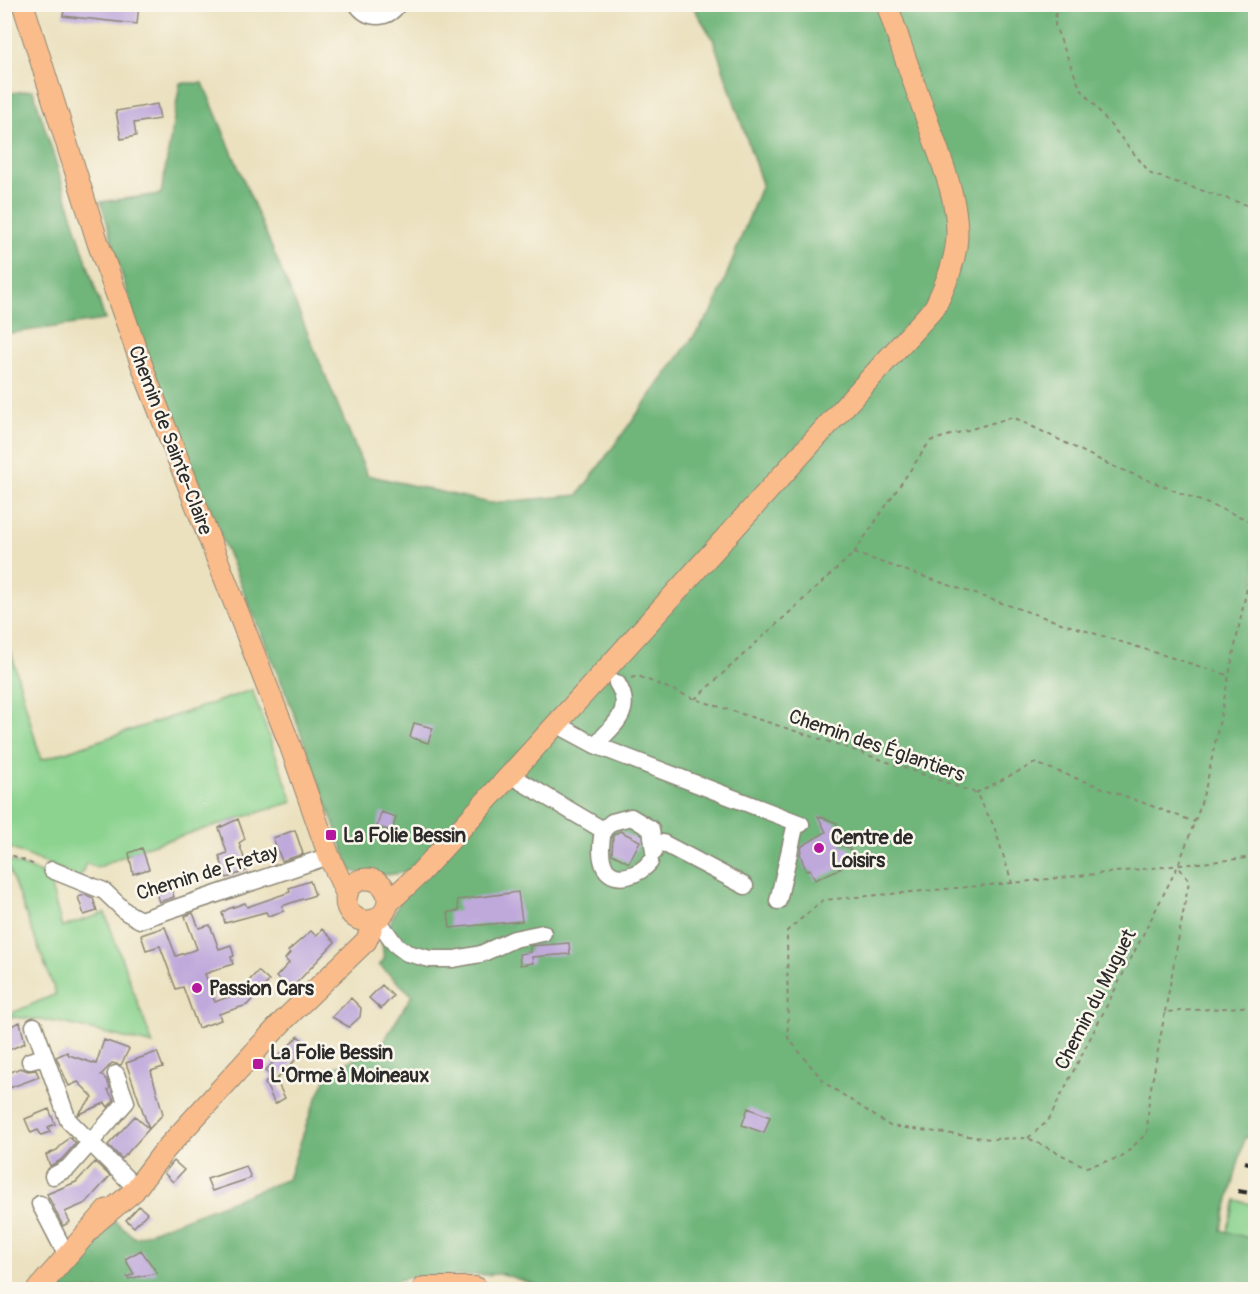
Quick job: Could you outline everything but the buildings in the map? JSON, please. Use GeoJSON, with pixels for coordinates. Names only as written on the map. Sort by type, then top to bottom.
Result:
{"type":"FeatureCollection","features":[{"type":"Feature","properties":{"kind":"highway"},"geometry":{"type":"LineString","coordinates":[[425,1290],[475,1290]]}},
{"type":"Feature","properties":{"kind":"main road","name":"Chemin de Sainte-Claire"},"geometry":{"type":"LineString","coordinates":[[22,4],[121,309],[347,895],[347,906],[373,915]]}},
{"type":"Feature","properties":{"kind":"main road"},"geometry":{"type":"LineString","coordinates":[[373,915],[419,874],[935,307],[948,280],[956,250],[954,208],[946,174],[887,4]]}},
{"type":"Feature","properties":{"kind":"main road"},"geometry":{"type":"LineString","coordinates":[[98,1221],[134,1191],[165,1150],[285,1019],[366,941],[371,930],[373,915],[386,891],[334,863]]}},
{"type":"Feature","properties":{"kind":"main road"},"geometry":{"type":"LineString","coordinates":[[347,895],[353,885],[370,881],[390,883],[419,874]]}},
{"type":"Feature","properties":{"kind":"main road"},"geometry":{"type":"LineString","coordinates":[[37,1290],[98,1221],[129,1181],[165,1150]]}},
{"type":"Feature","properties":{"kind":"street"},"geometry":{"type":"LineString","coordinates":[[357,4],[364,13],[380,17],[388,15],[398,4]]}},
{"type":"Feature","properties":{"kind":"street"},"geometry":{"type":"LineString","coordinates":[[595,745],[623,713],[625,694],[617,683]]}},
{"type":"Feature","properties":{"kind":"street"},"geometry":{"type":"LineString","coordinates":[[556,724],[595,745],[798,824],[778,901]]}},
{"type":"Feature","properties":{"kind":"street"},"geometry":{"type":"LineString","coordinates":[[510,775],[603,830]]}},
{"type":"Feature","properties":{"kind":"street"},"geometry":{"type":"LineString","coordinates":[[653,852],[651,829],[631,817],[612,822],[603,830],[600,850],[606,868],[612,874],[628,876],[641,871],[653,852],[663,843],[745,886]]}},
{"type":"Feature","properties":{"kind":"street","name":"Chemin de Fretay"},"geometry":{"type":"LineString","coordinates":[[52,870],[104,891],[126,912],[140,920],[334,863]]}},
{"type":"Feature","properties":{"kind":"street"},"geometry":{"type":"LineString","coordinates":[[373,915],[395,944],[407,953],[430,959],[454,959],[481,954],[514,939],[543,933]]}},
{"type":"Feature","properties":{"kind":"street"},"geometry":{"type":"LineString","coordinates":[[34,1026],[38,1059],[68,1120],[129,1181]]}},
{"type":"Feature","properties":{"kind":"street"},"geometry":{"type":"LineString","coordinates":[[53,1176],[68,1168],[126,1102],[116,1074]]}},
{"type":"Feature","properties":{"kind":"street"},"geometry":{"type":"LineString","coordinates":[[40,1204],[67,1256]]}},
{"type":"Feature","properties":{"kind":"path"},"geometry":{"type":"LineString","coordinates":[[1056,4],[1055,26],[1080,88],[1151,174],[1256,208]]}},
{"type":"Feature","properties":{"kind":"path"},"geometry":{"type":"LineString","coordinates":[[695,699],[854,553],[930,441],[1013,417],[1110,465],[1256,523]]}},
{"type":"Feature","properties":{"kind":"path","name":"Chemin du Muguet"},"geometry":{"type":"LineString","coordinates":[[1028,1138],[1048,1121],[1178,866],[1195,822],[1207,782],[1227,675],[1256,544]]}},
{"type":"Feature","properties":{"kind":"path"},"geometry":{"type":"LineString","coordinates":[[854,553],[1061,623],[1227,675]]}},
{"type":"Feature","properties":{"kind":"path","name":"Chemin des Églantiers"},"geometry":{"type":"LineString","coordinates":[[617,683],[638,676],[695,699],[842,746],[976,794],[994,826],[1012,883]]}},
{"type":"Feature","properties":{"kind":"path"},"geometry":{"type":"LineString","coordinates":[[976,794],[1035,763],[1195,822]]}},
{"type":"Feature","properties":{"kind":"path"},"geometry":{"type":"LineString","coordinates":[[4,852],[52,870]]}},
{"type":"Feature","properties":{"kind":"path"},"geometry":{"type":"LineString","coordinates":[[1178,866],[1189,881],[1149,1099],[1147,1132],[1122,1157],[1086,1167],[1028,1138],[992,1139],[890,1126],[825,1083],[788,1038],[787,931],[823,900],[1256,857]]}},
{"type":"Feature","properties":{"kind":"path"},"geometry":{"type":"LineString","coordinates":[[1165,1012],[1256,1006]]}},
{"type":"Feature","properties":{"kind":"green space"},"geometry":{"type":"Polygon","coordinates":[[[692,5],[1255,5],[1256,1139],[1245,1137],[1221,1230],[1255,1240],[1255,1289],[551,1290],[503,1274],[412,1277],[359,1290],[62,1290],[56,1287],[115,1221],[135,1238],[288,1179],[311,1111],[330,1069],[379,1049],[412,995],[379,965],[384,960],[382,942],[414,868],[391,874],[351,871],[288,698],[144,352],[101,202],[161,194],[180,83],[203,83],[367,475],[490,503],[578,495],[713,310],[762,184],[713,39],[692,5]]]}},
{"type":"Feature","properties":{"kind":"green space"},"geometry":{"type":"Polygon","coordinates":[[[33,90],[105,320],[5,334],[5,94],[33,90]]]}},
{"type":"Feature","properties":{"kind":"green space"},"geometry":{"type":"Polygon","coordinates":[[[11,652],[41,760],[252,690],[293,802],[142,848],[97,868],[86,863],[80,878],[5,846],[4,654],[11,652]]]}},
{"type":"Feature","properties":{"kind":"green space"},"geometry":{"type":"Polygon","coordinates":[[[5,859],[48,876],[62,927],[105,913],[153,1045],[63,1023],[5,1016],[56,994],[5,859]]]}},
{"type":"Feature","properties":{"kind":"green space"},"geometry":{"type":"Polygon","coordinates":[[[1236,1200],[1255,1205],[1255,1240],[1227,1232],[1236,1200]]]}},
{"type":"Feature","properties":{"kind":"railway"},"geometry":{"type":"LineString","coordinates":[[1245,1162],[1256,1165]]}},
{"type":"Feature","properties":{"kind":"railway"},"geometry":{"type":"LineString","coordinates":[[1238,1191],[1256,1194]]}},
{"type":"Feature","properties":{"kind":"place","name":"La Folie Bessin"},"geometry":{"type":"Point","coordinates":[331,835]}},
{"type":"Feature","properties":{"kind":"place","name":"Centre de Loisirs"},"geometry":{"type":"Point","coordinates":[819,848]}},
{"type":"Feature","properties":{"kind":"place","name":"Passion Cars"},"geometry":{"type":"Point","coordinates":[197,988]}},
{"type":"Feature","properties":{"kind":"place","name":"La Folie Bessin L'Orme à Moineaux"},"geometry":{"type":"Point","coordinates":[258,1064]}}]}
